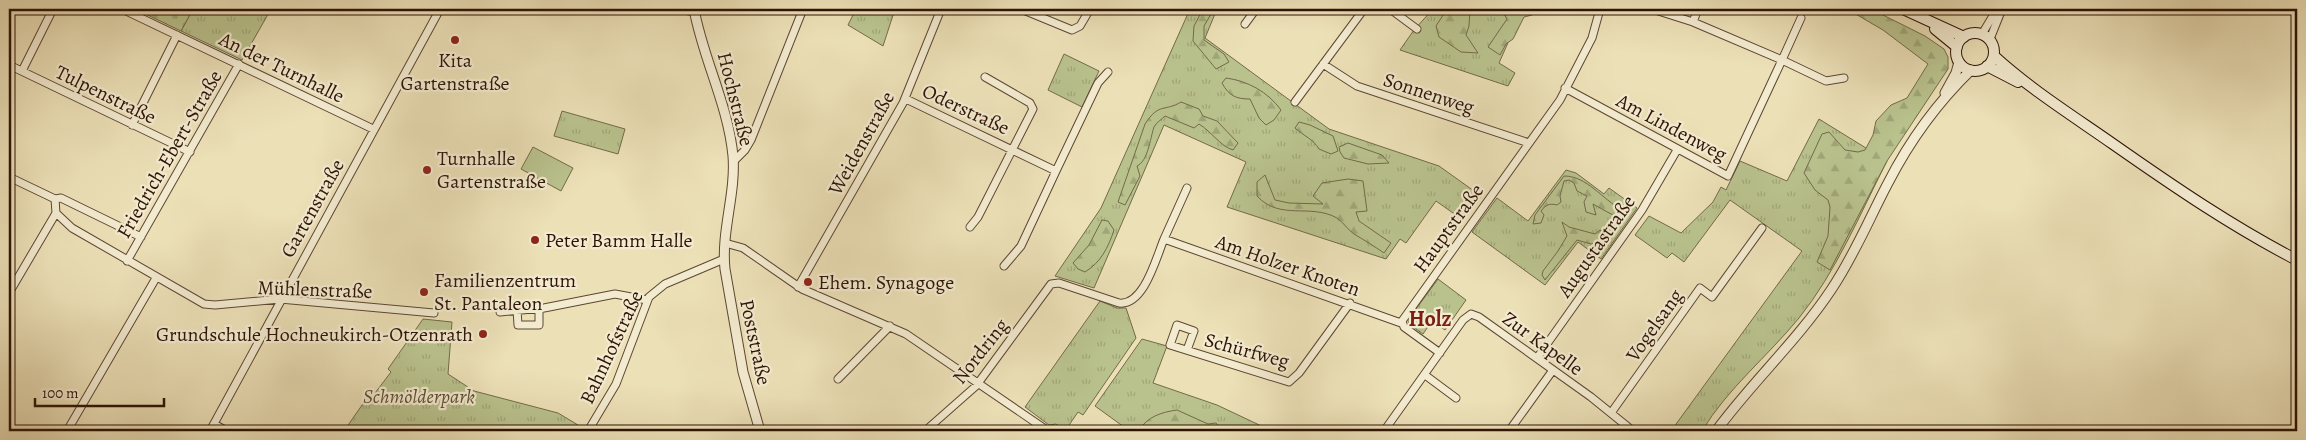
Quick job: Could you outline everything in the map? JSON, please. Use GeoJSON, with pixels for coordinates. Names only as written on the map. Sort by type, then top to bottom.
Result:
{"type":"FeatureCollection","features":[{"type":"Feature","properties":{"kind":"main road"},"geometry":{"type":"LineString","coordinates":[[1904,9],[1964,37]]}},
{"type":"Feature","properties":{"kind":"main road"},"geometry":{"type":"LineString","coordinates":[[1922,19],[1957,47]]}},
{"type":"Feature","properties":{"kind":"main road"},"geometry":{"type":"LineString","coordinates":[[1972,33],[1986,36],[1993,45],[1994,56],[1987,66],[1980,70],[1971,70],[1959,62],[1956,53],[1957,47],[1964,37],[1972,33]]}},
{"type":"Feature","properties":{"kind":"main road"},"geometry":{"type":"LineString","coordinates":[[1994,56],[2035,90],[2192,198],[2297,260]]}},
{"type":"Feature","properties":{"kind":"main road"},"geometry":{"type":"LineString","coordinates":[[1987,66],[2035,90]]}},
{"type":"Feature","properties":{"kind":"street"},"geometry":{"type":"LineString","coordinates":[[22,71],[53,9]]}},
{"type":"Feature","properties":{"kind":"street","name":"An der Turnhalle"},"geometry":{"type":"LineString","coordinates":[[122,9],[373,129]]}},
{"type":"Feature","properties":{"kind":"street","name":"Gartenstraße"},"geometry":{"type":"LineString","coordinates":[[210,431],[440,9]]}},
{"type":"Feature","properties":{"kind":"street"},"geometry":{"type":"LineString","coordinates":[[679,9],[694,10]]}},
{"type":"Feature","properties":{"kind":"street"},"geometry":{"type":"LineString","coordinates":[[733,162],[745,150],[751,140],[803,9]]}},
{"type":"Feature","properties":{"kind":"street","name":"Weidenstraße"},"geometry":{"type":"LineString","coordinates":[[798,287],[906,99],[941,9]]}},
{"type":"Feature","properties":{"kind":"street"},"geometry":{"type":"LineString","coordinates":[[1021,9],[1072,30],[1080,26],[1090,9]]}},
{"type":"Feature","properties":{"kind":"street"},"geometry":{"type":"LineString","coordinates":[[1245,24],[1256,9]]}},
{"type":"Feature","properties":{"kind":"street"},"geometry":{"type":"LineString","coordinates":[[1295,102],[1364,9]]}},
{"type":"Feature","properties":{"kind":"street"},"geometry":{"type":"LineString","coordinates":[[1390,9],[1417,28]]}},
{"type":"Feature","properties":{"kind":"street"},"geometry":{"type":"LineString","coordinates":[[1564,88],[1592,38],[1600,9]]}},
{"type":"Feature","properties":{"kind":"street"},"geometry":{"type":"LineString","coordinates":[[1652,9],[1694,22],[1826,81],[1844,78]]}},
{"type":"Feature","properties":{"kind":"street"},"geometry":{"type":"LineString","coordinates":[[1694,22],[1698,9]]}},
{"type":"Feature","properties":{"kind":"street"},"geometry":{"type":"LineString","coordinates":[[1986,36],[1997,9]]}},
{"type":"Feature","properties":{"kind":"street"},"geometry":{"type":"LineString","coordinates":[[1986,36],[2002,9]]}},
{"type":"Feature","properties":{"kind":"street","name":"Hochstraße"},"geometry":{"type":"LineString","coordinates":[[694,10],[726,115],[733,162],[733,192],[724,259]]}},
{"type":"Feature","properties":{"kind":"street","name":"Am Lindenweg"},"geometry":{"type":"LineString","coordinates":[[1564,88],[1728,176],[1801,18]]}},
{"type":"Feature","properties":{"kind":"street"},"geometry":{"type":"LineString","coordinates":[[132,125],[177,35]]}},
{"type":"Feature","properties":{"kind":"street"},"geometry":{"type":"LineString","coordinates":[[1716,431],[1750,388],[1798,335],[1831,291],[1857,246],[1894,172],[1935,110],[1956,73],[1959,62]]}},
{"type":"Feature","properties":{"kind":"street","name":"Friedrich-Ebert-Straße"},"geometry":{"type":"LineString","coordinates":[[127,261],[239,64]]}},
{"type":"Feature","properties":{"kind":"street","name":"Sonnenweg"},"geometry":{"type":"LineString","coordinates":[[1323,64],[1357,86],[1529,143]]}},
{"type":"Feature","properties":{"kind":"street","name":"Tulpenstraße"},"geometry":{"type":"LineString","coordinates":[[9,65],[190,152]]}},
{"type":"Feature","properties":{"kind":"street"},"geometry":{"type":"LineString","coordinates":[[1935,110],[1971,70]]}},
{"type":"Feature","properties":{"kind":"street"},"geometry":{"type":"LineString","coordinates":[[1004,266],[1022,243],[1098,83],[1108,72]]}},
{"type":"Feature","properties":{"kind":"street","name":"Oderstraße"},"geometry":{"type":"LineString","coordinates":[[970,226],[978,217],[1033,107],[985,77]]}},
{"type":"Feature","properties":{"kind":"street","name":"Hauptstraße"},"geometry":{"type":"LineString","coordinates":[[1401,323],[1560,100],[1564,88]]}},
{"type":"Feature","properties":{"kind":"street","name":"Oderstraße"},"geometry":{"type":"LineString","coordinates":[[906,99],[1056,171]]}},
{"type":"Feature","properties":{"kind":"street","name":"Augustastraße"},"geometry":{"type":"LineString","coordinates":[[1537,358],[1639,215],[1678,150]]}},
{"type":"Feature","properties":{"kind":"street"},"geometry":{"type":"LineString","coordinates":[[9,177],[55,199],[61,198],[141,237]]}},
{"type":"Feature","properties":{"kind":"street"},"geometry":{"type":"LineString","coordinates":[[1164,239],[1187,188]]}},
{"type":"Feature","properties":{"kind":"street"},"geometry":{"type":"LineString","coordinates":[[9,294],[56,213],[55,199]]}},
{"type":"Feature","properties":{"kind":"street","name":"Mühlenstraße"},"geometry":{"type":"LineString","coordinates":[[56,213],[72,228],[156,278],[206,305],[280,300],[434,313]]}},
{"type":"Feature","properties":{"kind":"street","name":"Vogelsang"},"geometry":{"type":"LineString","coordinates":[[1611,413],[1700,288],[1712,297],[1762,228]]}},
{"type":"Feature","properties":{"kind":"street","name":"Am Holzer Knoten"},"geometry":{"type":"LineString","coordinates":[[1164,239],[1350,303],[1401,323]]}},
{"type":"Feature","properties":{"kind":"street","name":"Nordring"},"geometry":{"type":"LineString","coordinates":[[924,431],[979,383],[1053,283],[1059,283],[1119,303],[1129,302],[1141,291],[1164,239]]}},
{"type":"Feature","properties":{"kind":"street"},"geometry":{"type":"LineString","coordinates":[[725,243],[745,250],[798,287],[890,326],[911,337],[1048,431]]}},
{"type":"Feature","properties":{"kind":"street","name":"Bahnhofstraße"},"geometry":{"type":"LineString","coordinates":[[588,431],[616,384],[647,300],[665,284],[724,259]]}},
{"type":"Feature","properties":{"kind":"street","name":"Poststraße"},"geometry":{"type":"LineString","coordinates":[[724,259],[743,372],[760,431]]}},
{"type":"Feature","properties":{"kind":"street"},"geometry":{"type":"LineString","coordinates":[[67,431],[156,278]]}},
{"type":"Feature","properties":{"kind":"street"},"geometry":{"type":"LineString","coordinates":[[500,312],[539,309],[616,294],[647,300]]}},
{"type":"Feature","properties":{"kind":"street","name":"Schürfweg"},"geometry":{"type":"LineString","coordinates":[[1187,350],[1290,382],[1299,373],[1350,303]]}},
{"type":"Feature","properties":{"kind":"street"},"geometry":{"type":"LineString","coordinates":[[517,310],[518,325],[539,325],[539,309]]}},
{"type":"Feature","properties":{"kind":"street","name":"Zur Kapelle"},"geometry":{"type":"LineString","coordinates":[[1440,353],[1464,320],[1471,314],[1479,317],[1537,358],[1633,431]]}},
{"type":"Feature","properties":{"kind":"street"},"geometry":{"type":"LineString","coordinates":[[1384,431],[1440,353],[1401,323]]}},
{"type":"Feature","properties":{"kind":"street"},"geometry":{"type":"LineString","coordinates":[[838,379],[890,326]]}},
{"type":"Feature","properties":{"kind":"street"},"geometry":{"type":"LineString","coordinates":[[1509,431],[1553,370]]}},
{"type":"Feature","properties":{"kind":"street"},"geometry":{"type":"LineString","coordinates":[[1425,375],[1456,398]]}},
{"type":"Feature","properties":{"kind":"street"},"geometry":{"type":"LineString","coordinates":[[214,424],[227,431]]}},
{"type":"Feature","properties":{"kind":"green space"},"geometry":{"type":"Polygon","coordinates":[[[135,9],[193,9],[181,31],[135,9]]]}},
{"type":"Feature","properties":{"kind":"green space"},"geometry":{"type":"Polygon","coordinates":[[[193,9],[271,9],[242,60],[181,31],[193,9]]]}},
{"type":"Feature","properties":{"kind":"green space"},"geometry":{"type":"Polygon","coordinates":[[[856,9],[895,9],[883,46],[848,25],[856,9]]]}},
{"type":"Feature","properties":{"kind":"green space"},"geometry":{"type":"Polygon","coordinates":[[[1190,9],[1217,9],[1205,38],[1329,129],[1439,166],[1481,196],[1463,220],[1436,201],[1406,243],[1400,239],[1386,259],[1227,207],[1246,162],[1164,125],[1094,288],[1055,276],[1101,208],[1190,9]]]}},
{"type":"Feature","properties":{"kind":"green space"},"geometry":{"type":"Polygon","coordinates":[[[1203,9],[1214,9],[1204,26],[1204,40],[1224,54],[1229,62],[1216,69],[1193,41],[1194,26],[1203,9]]]}},
{"type":"Feature","properties":{"kind":"green space"},"geometry":{"type":"Polygon","coordinates":[[[1433,9],[1537,9],[1537,11],[1522,11],[1499,63],[1515,73],[1508,86],[1400,50],[1414,30],[1433,9]]]}},
{"type":"Feature","properties":{"kind":"green space"},"geometry":{"type":"Polygon","coordinates":[[[1447,9],[1470,9],[1469,26],[1466,35],[1478,53],[1461,52],[1439,37],[1436,26],[1447,9]]]}},
{"type":"Feature","properties":{"kind":"green space"},"geometry":{"type":"Polygon","coordinates":[[[1501,9],[1534,9],[1532,15],[1524,17],[1513,39],[1506,44],[1500,55],[1488,47],[1507,19],[1501,9]]]}},
{"type":"Feature","properties":{"kind":"green space"},"geometry":{"type":"Polygon","coordinates":[[[1847,9],[1871,9],[1925,36],[1944,49],[1948,57],[1948,69],[1887,161],[1830,270],[1817,262],[1828,236],[1830,207],[1828,200],[1815,190],[1804,173],[1822,134],[1829,132],[1845,150],[1858,152],[1865,150],[1873,135],[1876,121],[1891,105],[1907,98],[1928,64],[1883,30],[1847,9]]]}},
{"type":"Feature","properties":{"kind":"green space"},"geometry":{"type":"Polygon","coordinates":[[[1064,54],[1099,71],[1082,107],[1048,90],[1064,54]]]}},
{"type":"Feature","properties":{"kind":"green space"},"geometry":{"type":"Polygon","coordinates":[[[1226,78],[1234,79],[1257,88],[1270,98],[1281,110],[1274,120],[1266,125],[1259,118],[1250,99],[1230,94],[1222,83],[1226,78]]]}},
{"type":"Feature","properties":{"kind":"green space"},"geometry":{"type":"Polygon","coordinates":[[[1181,102],[1199,109],[1203,116],[1217,121],[1238,143],[1233,150],[1199,124],[1194,128],[1165,116],[1154,127],[1146,155],[1137,166],[1140,176],[1125,205],[1118,202],[1145,124],[1158,110],[1181,102]]]}},
{"type":"Feature","properties":{"kind":"green space"},"geometry":{"type":"Polygon","coordinates":[[[562,111],[625,129],[618,154],[554,136],[562,111]]]}},
{"type":"Feature","properties":{"kind":"green space"},"geometry":{"type":"Polygon","coordinates":[[[1819,119],[1887,161],[1825,282],[1799,318],[1723,401],[1702,431],[1671,431],[1802,251],[1730,200],[1684,262],[1672,253],[1667,258],[1635,235],[1649,216],[1681,233],[1713,202],[1721,187],[1726,190],[1740,161],[1787,181],[1819,119]]]}},
{"type":"Feature","properties":{"kind":"green space"},"geometry":{"type":"Polygon","coordinates":[[[1299,122],[1333,136],[1338,151],[1331,154],[1319,149],[1311,140],[1295,128],[1299,122]]]}},
{"type":"Feature","properties":{"kind":"green space"},"geometry":{"type":"Polygon","coordinates":[[[1348,143],[1382,155],[1389,163],[1368,164],[1344,158],[1339,147],[1348,143]]]}},
{"type":"Feature","properties":{"kind":"green space"},"geometry":{"type":"Polygon","coordinates":[[[533,147],[573,168],[561,191],[521,169],[533,147]]]}},
{"type":"Feature","properties":{"kind":"green space"},"geometry":{"type":"Polygon","coordinates":[[[1566,170],[1576,173],[1604,194],[1609,188],[1637,208],[1601,259],[1578,242],[1545,285],[1472,232],[1497,198],[1528,221],[1566,170]]]}},
{"type":"Feature","properties":{"kind":"green space"},"geometry":{"type":"Polygon","coordinates":[[[1265,175],[1275,200],[1289,203],[1323,204],[1313,196],[1322,183],[1348,179],[1363,181],[1367,211],[1356,212],[1359,221],[1391,243],[1384,253],[1354,234],[1337,218],[1316,212],[1285,210],[1266,204],[1257,196],[1257,182],[1265,175]]]}},
{"type":"Feature","properties":{"kind":"green space"},"geometry":{"type":"Polygon","coordinates":[[[1564,176],[1572,177],[1587,184],[1622,210],[1619,215],[1611,214],[1593,204],[1596,215],[1586,212],[1584,202],[1587,196],[1577,191],[1574,183],[1569,180],[1564,181],[1560,196],[1561,202],[1557,205],[1550,204],[1546,206],[1541,211],[1544,215],[1541,223],[1533,224],[1535,215],[1564,176]]]}},
{"type":"Feature","properties":{"kind":"green space"},"geometry":{"type":"Polygon","coordinates":[[[1102,220],[1108,221],[1114,230],[1103,254],[1085,272],[1078,269],[1073,263],[1089,245],[1102,220]]]}},
{"type":"Feature","properties":{"kind":"green space"},"geometry":{"type":"Polygon","coordinates":[[[1562,222],[1569,227],[1595,234],[1600,230],[1608,233],[1607,238],[1591,244],[1577,240],[1545,280],[1542,275],[1543,271],[1567,236],[1562,222]]]}},
{"type":"Feature","properties":{"kind":"green space"},"geometry":{"type":"Polygon","coordinates":[[[1438,279],[1466,300],[1445,330],[1432,321],[1423,334],[1409,324],[1408,320],[1438,279]]]}},
{"type":"Feature","properties":{"kind":"green space"},"geometry":{"type":"Polygon","coordinates":[[[1100,301],[1117,308],[1126,308],[1136,338],[1083,415],[1078,412],[1065,431],[1056,424],[1049,425],[1025,407],[1100,301]]]}},
{"type":"Feature","properties":{"kind":"green space","name":"Schmölderpark"},"geometry":{"type":"Polygon","coordinates":[[[423,319],[452,322],[448,374],[474,391],[558,413],[578,425],[574,431],[344,431],[369,395],[372,397],[391,372],[388,369],[423,319]]]}},
{"type":"Feature","properties":{"kind":"green space"},"geometry":{"type":"Polygon","coordinates":[[[1142,339],[1167,346],[1153,383],[1217,405],[1272,431],[1122,431],[1124,427],[1095,406],[1142,339]]]}},
{"type":"Feature","properties":{"kind":"green space"},"geometry":{"type":"Polygon","coordinates":[[[1177,410],[1208,424],[1216,423],[1223,431],[1139,431],[1146,422],[1155,416],[1177,410]]]}},
{"type":"Feature","properties":{"kind":"place","name":"Kita Gartenstraße"},"geometry":{"type":"Point","coordinates":[455,40]}},
{"type":"Feature","properties":{"kind":"place","name":"Turnhalle Gartenstraße"},"geometry":{"type":"Point","coordinates":[427,170]}},
{"type":"Feature","properties":{"kind":"place","name":"Peter Bamm Halle"},"geometry":{"type":"Point","coordinates":[535,240]}},
{"type":"Feature","properties":{"kind":"place","name":"Ehem. Synagoge"},"geometry":{"type":"Point","coordinates":[808,282]}},
{"type":"Feature","properties":{"kind":"place","name":"Familienzentrum St. Pantaleon"},"geometry":{"type":"Point","coordinates":[424,292]}},
{"type":"Feature","properties":{"kind":"place","name":"Grundschule Hochneukirch-Otzenrath"},"geometry":{"type":"Point","coordinates":[483,334]}},
{"type":"Feature","properties":{"kind":"district","name":"Holz"},"geometry":{"type":"Point","coordinates":[1430,318]}}]}
